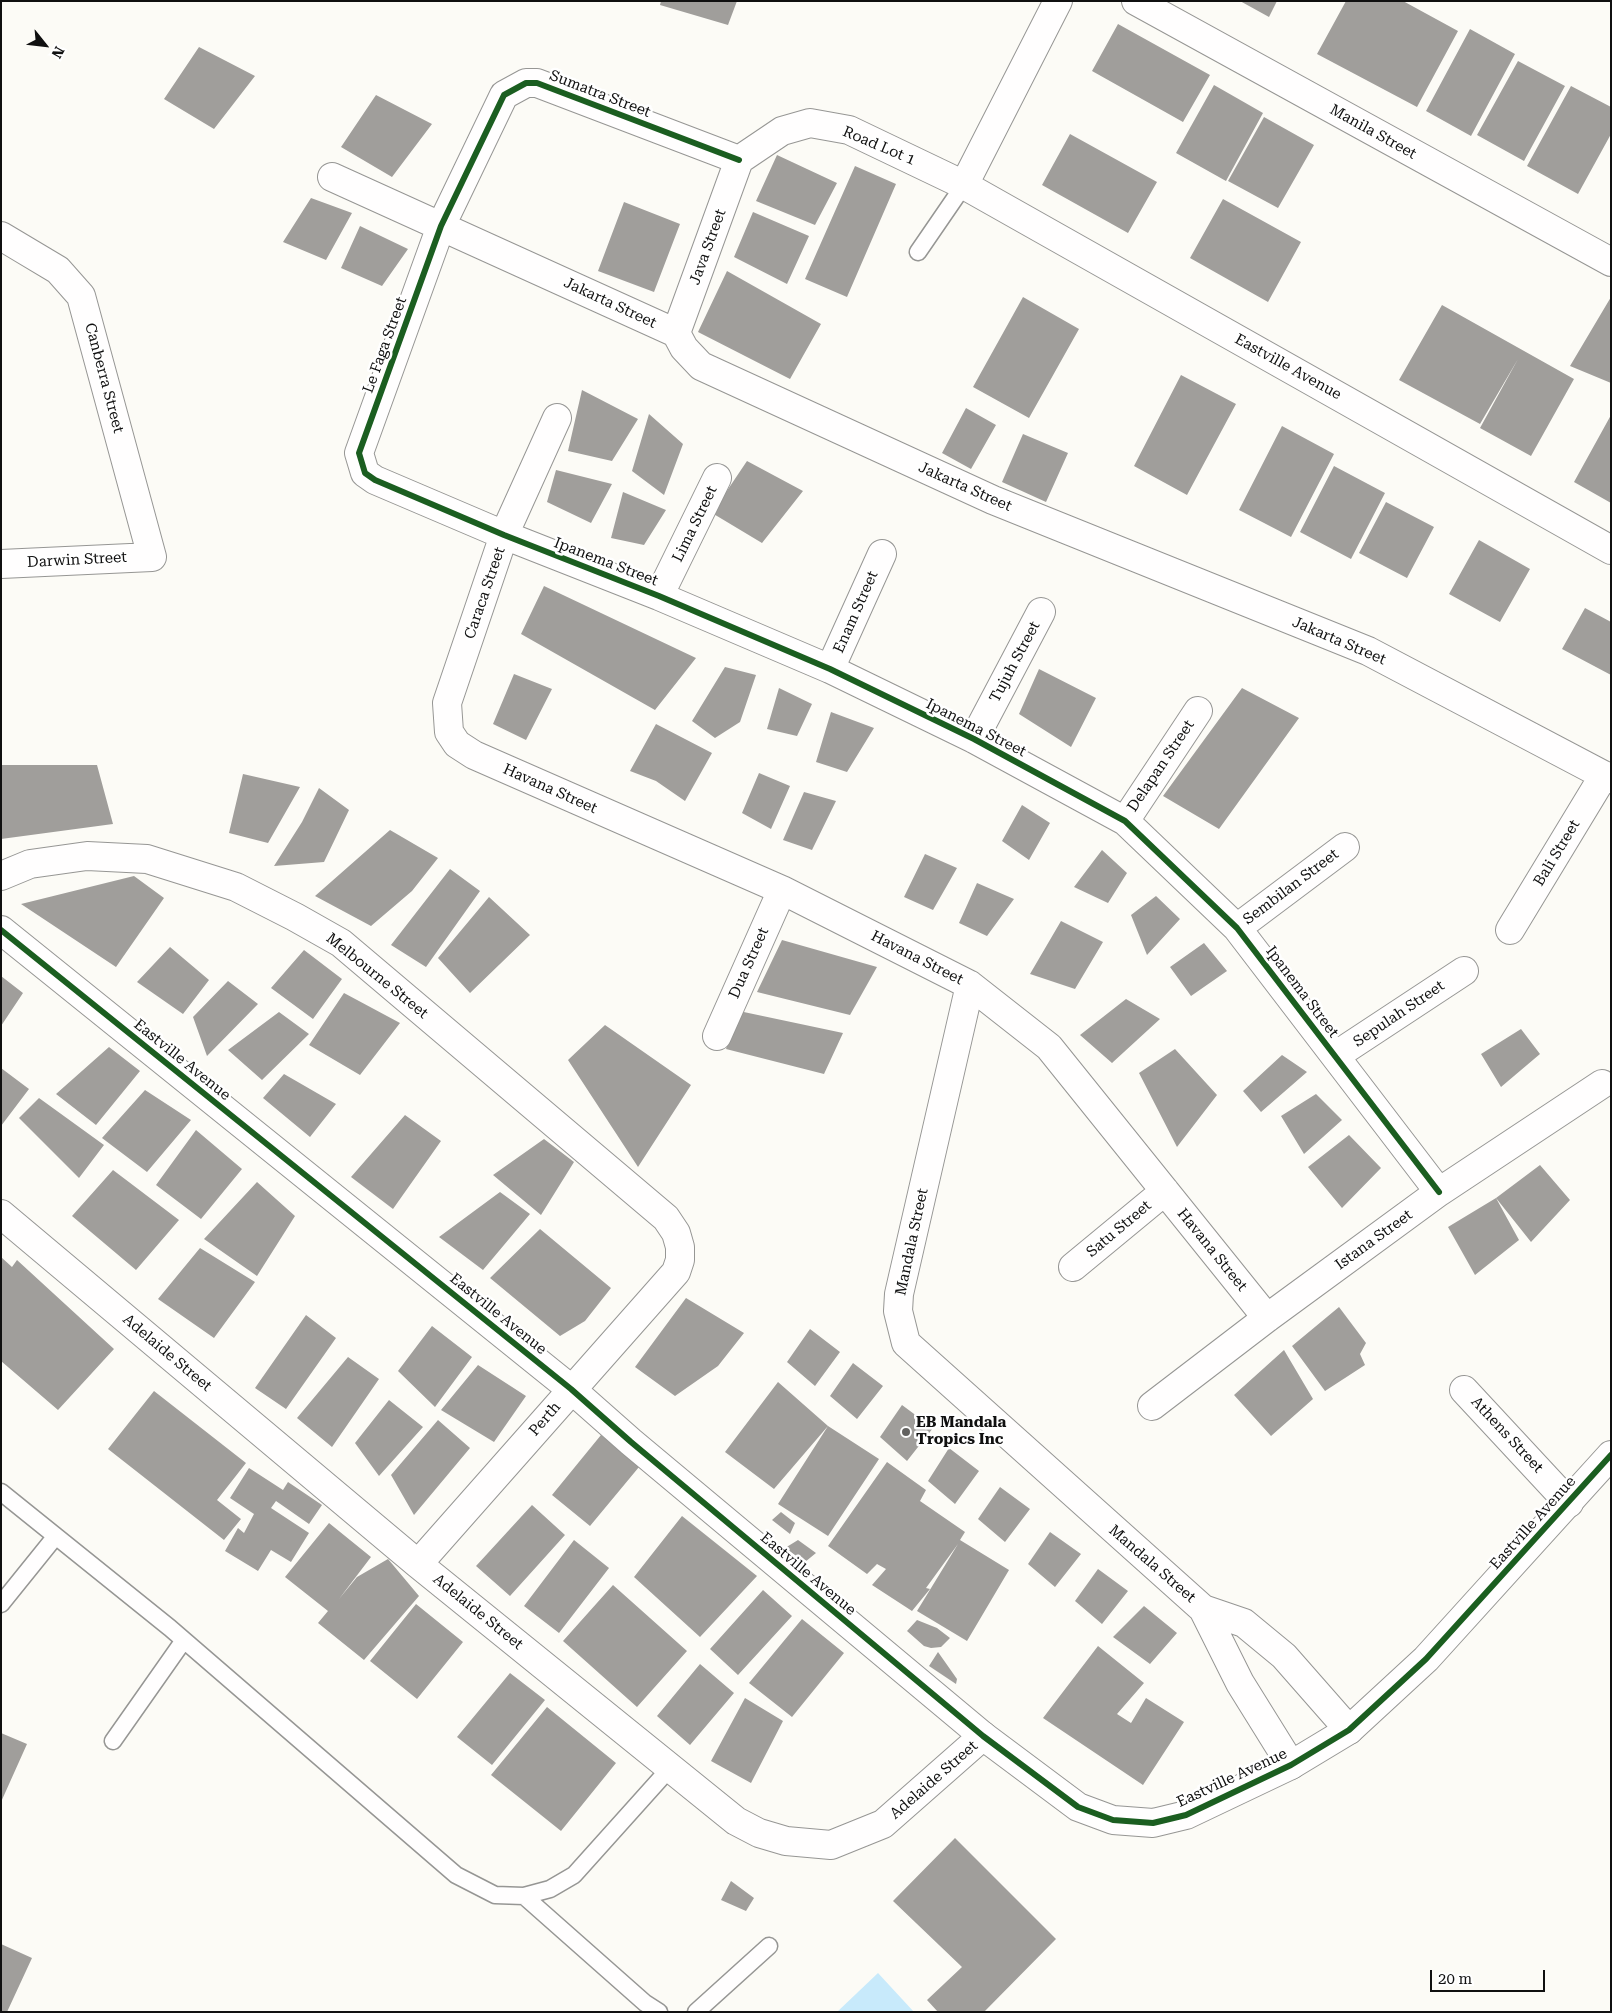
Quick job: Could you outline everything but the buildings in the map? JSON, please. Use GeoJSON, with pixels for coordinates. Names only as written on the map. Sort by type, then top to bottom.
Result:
{"type":"FeatureCollection","features":[{"type":"Feature","properties":{"kind":"street"},"geometry":{"type":"LineString","coordinates":[[964,185],[1058,1]]}},
{"type":"Feature","properties":{"kind":"street","name":"Manila Street"},"geometry":{"type":"LineString","coordinates":[[1136,1],[1611,262]]}},
{"type":"Feature","properties":{"kind":"street","name":"Sumatra Street"},"geometry":{"type":"LineString","coordinates":[[441,226],[504,95],[526,83],[537,83],[739,160]]}},
{"type":"Feature","properties":{"kind":"street","name":"Road Lot 1"},"geometry":{"type":"LineString","coordinates":[[739,160],[782,131],[810,123],[849,130],[964,185]]}},
{"type":"Feature","properties":{"kind":"street","name":"Java Street"},"geometry":{"type":"LineString","coordinates":[[676,333],[739,160]]}},
{"type":"Feature","properties":{"kind":"street","name":"Jakarta Street"},"geometry":{"type":"LineString","coordinates":[[332,178],[676,333],[684,348],[701,366],[993,500],[1368,651],[1607,777]]}},
{"type":"Feature","properties":{"kind":"street","name":"Eastville Avenue"},"geometry":{"type":"LineString","coordinates":[[964,185],[1611,550]]}},
{"type":"Feature","properties":{"kind":"street","name":"Le Faga Street"},"geometry":{"type":"LineString","coordinates":[[365,473],[359,453],[441,226]]}},
{"type":"Feature","properties":{"kind":"street","name":"Canberra Street"},"geometry":{"type":"LineString","coordinates":[[1,236],[58,270],[82,296],[152,556]]}},
{"type":"Feature","properties":{"kind":"street","name":"Caraca Street"},"geometry":{"type":"LineString","coordinates":[[458,744],[449,732],[448,703],[504,535],[557,418]]}},
{"type":"Feature","properties":{"kind":"street","name":"Ipanema Street"},"geometry":{"type":"LineString","coordinates":[[365,473],[375,480],[504,535],[659,596],[830,669],[974,738],[1125,821],[1237,928],[1439,1192]]}},
{"type":"Feature","properties":{"kind":"street","name":"Lima Street"},"geometry":{"type":"LineString","coordinates":[[659,596],[717,478]]}},
{"type":"Feature","properties":{"kind":"street","name":"Enam Street"},"geometry":{"type":"LineString","coordinates":[[830,669],[882,554]]}},
{"type":"Feature","properties":{"kind":"street","name":"Darwin Street"},"geometry":{"type":"LineString","coordinates":[[1,564],[152,556]]}},
{"type":"Feature","properties":{"kind":"street","name":"Tujuh Street"},"geometry":{"type":"LineString","coordinates":[[974,738],[1041,612]]}},
{"type":"Feature","properties":{"kind":"street","name":"Delapan Street"},"geometry":{"type":"LineString","coordinates":[[1125,821],[1198,712]]}},
{"type":"Feature","properties":{"kind":"street","name":"Havana Street"},"geometry":{"type":"LineString","coordinates":[[458,744],[474,755],[782,890],[970,985],[1049,1047],[1267,1318]]}},
{"type":"Feature","properties":{"kind":"street","name":"Bali Street"},"geometry":{"type":"LineString","coordinates":[[1510,930],[1607,777]]}},
{"type":"Feature","properties":{"kind":"street","name":"Sembilan Street"},"geometry":{"type":"LineString","coordinates":[[1237,928],[1345,847]]}},
{"type":"Feature","properties":{"kind":"street","name":"Melbourne Street"},"geometry":{"type":"LineString","coordinates":[[1,876],[30,864],[87,856],[148,859],[236,887],[295,916],[341,943],[666,1218],[676,1233],[680,1246]]}},
{"type":"Feature","properties":{"kind":"street","name":"Dua Street"},"geometry":{"type":"LineString","coordinates":[[717,1036],[782,890]]}},
{"type":"Feature","properties":{"kind":"street","name":"Eastville Avenue"},"geometry":{"type":"LineString","coordinates":[[1,930],[571,1389],[630,1442],[984,1736],[1078,1807],[1113,1820],[1153,1823],[1186,1815],[1292,1765],[1349,1730],[1426,1659],[1611,1455]]}},
{"type":"Feature","properties":{"kind":"street","name":"Sepulah Street"},"geometry":{"type":"LineString","coordinates":[[1335,1056],[1464,971]]}},
{"type":"Feature","properties":{"kind":"street","name":"Mandala Street"},"geometry":{"type":"LineString","coordinates":[[970,985],[899,1294],[898,1311],[906,1343],[1203,1610]]}},
{"type":"Feature","properties":{"kind":"street","name":"Istana Street"},"geometry":{"type":"LineString","coordinates":[[1152,1406],[1267,1318],[1439,1192],[1602,1084]]}},
{"type":"Feature","properties":{"kind":"street","name":"Satu Street"},"geometry":{"type":"LineString","coordinates":[[1073,1267],[1165,1191]]}},
{"type":"Feature","properties":{"kind":"street","name":"Adelaide Street"},"geometry":{"type":"LineString","coordinates":[[1,1214],[418,1564],[736,1821],[759,1833],[786,1841],[830,1845],[884,1824],[984,1736]]}},
{"type":"Feature","properties":{"kind":"street","name":"Perth"},"geometry":{"type":"LineString","coordinates":[[418,1564],[676,1272],[680,1260],[680,1246]]}},
{"type":"Feature","properties":{"kind":"street","name":"Athens Street"},"geometry":{"type":"LineString","coordinates":[[1464,1390],[1569,1502]]}},
{"type":"Feature","properties":{"kind":"street"},"geometry":{"type":"LineString","coordinates":[[1203,1610],[1244,1623],[1284,1656],[1349,1730]]}},
{"type":"Feature","properties":{"kind":"street"},"geometry":{"type":"LineString","coordinates":[[1203,1610],[1240,1683],[1292,1765]]}},
{"type":"Feature","properties":{"kind":"lane"},"geometry":{"type":"LineString","coordinates":[[918,252],[964,185]]}},
{"type":"Feature","properties":{"kind":"lane"},"geometry":{"type":"LineString","coordinates":[[1,1492],[184,1640],[456,1876],[496,1895],[524,1896],[550,1889],[574,1875],[670,1768]]}},
{"type":"Feature","properties":{"kind":"lane"},"geometry":{"type":"LineString","coordinates":[[1,1604],[55,1536]]}},
{"type":"Feature","properties":{"kind":"lane"},"geometry":{"type":"LineString","coordinates":[[113,1741],[184,1640]]}},
{"type":"Feature","properties":{"kind":"lane"},"geometry":{"type":"LineString","coordinates":[[524,1896],[645,2003],[658,2012]]}},
{"type":"Feature","properties":{"kind":"lane"},"geometry":{"type":"LineString","coordinates":[[696,2012],[769,1946]]}},
{"type":"Feature","properties":{"kind":"water"},"geometry":{"type":"Polygon","coordinates":[[[878,1973],[914,2012],[837,2012],[878,1973]]]}},
{"type":"Feature","properties":{"kind":"cycle path"},"geometry":{"type":"LineString","coordinates":[[739,160],[537,83],[526,83],[504,95],[441,226],[359,453],[365,473],[375,480],[504,535],[659,596],[830,669],[974,739],[1125,821],[1237,928],[1439,1192]]}},
{"type":"Feature","properties":{"kind":"cycle path"},"geometry":{"type":"LineString","coordinates":[[1,930],[571,1389],[631,1442],[983,1736],[1078,1807],[1113,1820],[1153,1823],[1186,1815],[1291,1765],[1349,1730],[1426,1659],[1611,1455]]}},
{"type":"Feature","properties":{"kind":"place","name":"EB Mandala Tropics Inc"},"geometry":{"type":"Point","coordinates":[906,1432]}}]}
